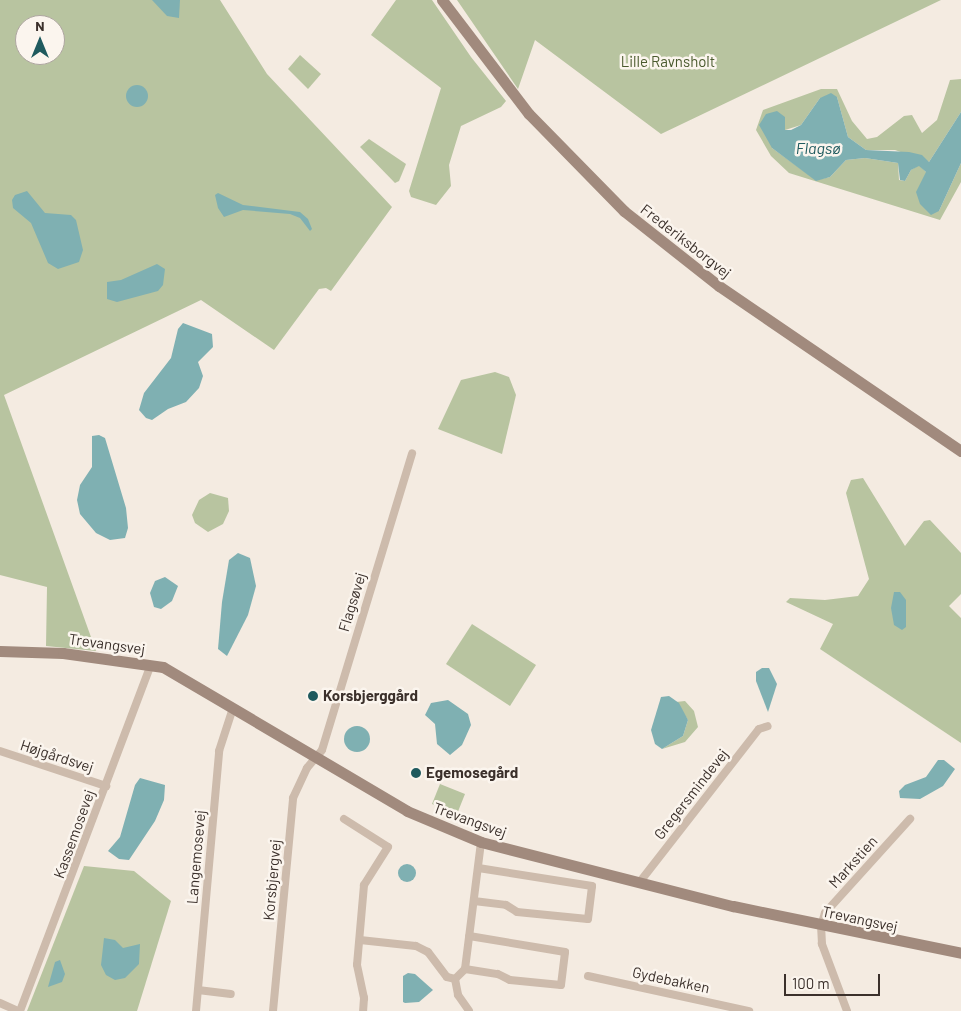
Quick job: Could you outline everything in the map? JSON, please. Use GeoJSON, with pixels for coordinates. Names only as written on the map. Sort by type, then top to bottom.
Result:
{"type":"FeatureCollection","features":[{"type":"Feature","properties":{"kind":"street","name":"Frederiksborgvej"},"geometry":{"type":"LineString","coordinates":[[442,0],[529,114],[624,210],[719,286],[961,451]]}},
{"type":"Feature","properties":{"kind":"street","name":"Flagsøvej"},"geometry":{"type":"LineString","coordinates":[[315,757],[322,750],[412,453]]}},
{"type":"Feature","properties":{"kind":"street","name":"Trevangsvej"},"geometry":{"type":"LineString","coordinates":[[0,651],[63,653],[151,665],[172,670],[407,812],[481,842],[640,883],[821,926],[961,954]]}},
{"type":"Feature","properties":{"kind":"street","name":"Kassemosevej"},"geometry":{"type":"LineString","coordinates":[[19,1011],[151,665]]}},
{"type":"Feature","properties":{"kind":"street","name":"Langemosevej"},"geometry":{"type":"LineString","coordinates":[[196,1011],[218,751],[233,708]]}},
{"type":"Feature","properties":{"kind":"street","name":"Gregersmindevej"},"geometry":{"type":"LineString","coordinates":[[640,883],[758,729],[768,726]]}},
{"type":"Feature","properties":{"kind":"street","name":"Højgårdsvej"},"geometry":{"type":"LineString","coordinates":[[0,751],[106,786]]}},
{"type":"Feature","properties":{"kind":"street","name":"Korsbjergvej"},"geometry":{"type":"LineString","coordinates":[[273,1011],[293,798],[300,779],[315,757]]}},
{"type":"Feature","properties":{"kind":"street"},"geometry":{"type":"LineString","coordinates":[[344,819],[388,847],[364,885],[358,966],[364,998],[363,1011]]}},
{"type":"Feature","properties":{"kind":"street","name":"Markstien"},"geometry":{"type":"LineString","coordinates":[[821,926],[825,913],[910,819]]}},
{"type":"Feature","properties":{"kind":"street"},"geometry":{"type":"LineString","coordinates":[[455,979],[466,969],[481,842]]}},
{"type":"Feature","properties":{"kind":"street"},"geometry":{"type":"LineString","coordinates":[[474,901],[506,905],[517,912],[588,919],[592,886],[532,879],[525,873],[478,868]]}},
{"type":"Feature","properties":{"kind":"street"},"geometry":{"type":"LineString","coordinates":[[821,926],[822,944],[847,1011]]}},
{"type":"Feature","properties":{"kind":"street"},"geometry":{"type":"LineString","coordinates":[[466,969],[498,974],[510,980],[561,986],[565,952],[469,936]]}},
{"type":"Feature","properties":{"kind":"street"},"geometry":{"type":"LineString","coordinates":[[360,940],[416,946],[428,952],[447,977],[455,979]]}},
{"type":"Feature","properties":{"kind":"street","name":"Gydebakken"},"geometry":{"type":"LineString","coordinates":[[588,976],[748,1011]]}},
{"type":"Feature","properties":{"kind":"street"},"geometry":{"type":"LineString","coordinates":[[455,979],[458,994],[469,1011]]}},
{"type":"Feature","properties":{"kind":"street"},"geometry":{"type":"LineString","coordinates":[[198,990],[231,994]]}},
{"type":"Feature","properties":{"kind":"street"},"geometry":{"type":"LineString","coordinates":[[0,1003],[19,1011]]}},
{"type":"Feature","properties":{"kind":"green space"},"geometry":{"type":"Polygon","coordinates":[[[0,0],[220,0],[267,74],[392,207],[331,291],[326,288],[319,289],[274,350],[201,300],[4,395],[96,651],[46,646],[47,587],[0,575],[0,0]]]}},
{"type":"Feature","properties":{"kind":"green space"},"geometry":{"type":"Polygon","coordinates":[[[396,0],[432,0],[471,57],[506,101],[501,107],[461,126],[449,165],[451,186],[436,205],[411,197],[409,191],[441,88],[371,35],[396,0]]]}},
{"type":"Feature","properties":{"kind":"green space","name":"Lille Ravnsholt"},"geometry":{"type":"Polygon","coordinates":[[[457,0],[941,0],[661,134],[535,40],[518,89],[457,0]]]}},
{"type":"Feature","properties":{"kind":"green space"},"geometry":{"type":"Polygon","coordinates":[[[300,55],[321,74],[308,89],[288,69],[300,55]]]}},
{"type":"Feature","properties":{"kind":"green space"},"geometry":{"type":"Polygon","coordinates":[[[961,79],[961,112],[929,162],[895,150],[866,150],[848,137],[837,97],[820,98],[801,125],[785,130],[772,148],[816,180],[830,177],[846,160],[865,158],[898,163],[899,180],[905,181],[911,170],[919,165],[926,172],[939,211],[961,163],[961,182],[940,220],[789,173],[771,156],[756,130],[763,110],[821,89],[837,89],[852,121],[867,139],[877,137],[904,116],[912,115],[922,133],[937,120],[950,80],[961,79]]]}},
{"type":"Feature","properties":{"kind":"green space"},"geometry":{"type":"Polygon","coordinates":[[[369,139],[406,164],[399,181],[395,183],[360,147],[369,139]]]}},
{"type":"Feature","properties":{"kind":"green space"},"geometry":{"type":"Polygon","coordinates":[[[495,372],[509,377],[516,395],[502,454],[438,429],[461,380],[495,372]]]}},
{"type":"Feature","properties":{"kind":"green space"},"geometry":{"type":"Polygon","coordinates":[[[863,478],[905,546],[924,521],[930,520],[961,553],[961,594],[949,606],[961,618],[961,743],[820,649],[833,624],[786,602],[790,598],[825,600],[858,596],[869,579],[846,493],[851,480],[863,478]]]}},
{"type":"Feature","properties":{"kind":"green space"},"geometry":{"type":"Polygon","coordinates":[[[210,493],[228,498],[229,511],[223,524],[208,532],[195,523],[192,515],[199,500],[210,493]]]}},
{"type":"Feature","properties":{"kind":"green space"},"geometry":{"type":"Polygon","coordinates":[[[472,624],[536,665],[510,706],[446,664],[472,624]]]}},
{"type":"Feature","properties":{"kind":"green space"},"geometry":{"type":"Polygon","coordinates":[[[685,701],[694,711],[698,727],[685,742],[662,749],[683,736],[688,720],[676,702],[685,701]]]}},
{"type":"Feature","properties":{"kind":"green space"},"geometry":{"type":"Polygon","coordinates":[[[440,784],[465,794],[457,814],[432,804],[440,784]]]}},
{"type":"Feature","properties":{"kind":"green space"},"geometry":{"type":"Polygon","coordinates":[[[84,866],[134,871],[171,901],[137,1011],[27,1011],[84,866]]]}},
{"type":"Feature","properties":{"kind":"water"},"geometry":{"type":"Polygon","coordinates":[[[152,0],[180,0],[179,18],[167,16],[152,0]]]}},
{"type":"Feature","properties":{"kind":"water"},"geometry":{"type":"Polygon","coordinates":[[[137,85],[145,88],[148,96],[145,104],[137,107],[129,104],[126,96],[129,88],[137,85]]]}},
{"type":"Feature","properties":{"kind":"water","name":"Flagsø"},"geometry":{"type":"Polygon","coordinates":[[[831,93],[837,97],[848,137],[866,150],[909,152],[922,155],[929,162],[961,112],[961,163],[939,211],[931,215],[920,204],[916,192],[926,172],[919,166],[911,170],[905,181],[900,180],[898,163],[865,158],[846,160],[830,177],[816,181],[772,148],[759,125],[766,114],[777,111],[785,117],[785,130],[791,130],[801,125],[820,98],[831,93]]]}},
{"type":"Feature","properties":{"kind":"water"},"geometry":{"type":"Polygon","coordinates":[[[27,191],[45,213],[71,215],[76,220],[83,250],[79,262],[58,269],[48,263],[31,223],[13,208],[12,200],[15,195],[27,191]]]}},
{"type":"Feature","properties":{"kind":"water"},"geometry":{"type":"Polygon","coordinates":[[[218,193],[243,205],[300,212],[308,219],[312,229],[310,231],[300,218],[290,214],[243,210],[224,217],[218,208],[215,195],[218,193]]]}},
{"type":"Feature","properties":{"kind":"water"},"geometry":{"type":"Polygon","coordinates":[[[157,264],[165,269],[163,285],[158,291],[117,302],[107,299],[107,282],[121,280],[157,264]]]}},
{"type":"Feature","properties":{"kind":"water"},"geometry":{"type":"Polygon","coordinates":[[[183,323],[212,334],[213,347],[198,362],[203,376],[199,388],[186,402],[168,409],[152,420],[146,418],[139,410],[144,393],[171,358],[178,329],[183,323]]]}},
{"type":"Feature","properties":{"kind":"water"},"geometry":{"type":"Polygon","coordinates":[[[99,435],[105,438],[126,508],[128,528],[125,538],[110,540],[96,533],[80,514],[77,500],[80,485],[92,467],[92,436],[99,435]]]}},
{"type":"Feature","properties":{"kind":"water"},"geometry":{"type":"Polygon","coordinates":[[[238,553],[250,558],[256,586],[248,615],[227,656],[218,649],[222,602],[229,560],[238,553]]]}},
{"type":"Feature","properties":{"kind":"water"},"geometry":{"type":"Polygon","coordinates":[[[165,577],[178,586],[172,601],[161,609],[154,607],[150,593],[155,581],[165,577]]]}},
{"type":"Feature","properties":{"kind":"water"},"geometry":{"type":"Polygon","coordinates":[[[894,592],[900,592],[906,600],[906,627],[902,630],[894,625],[891,608],[894,592]]]}},
{"type":"Feature","properties":{"kind":"water"},"geometry":{"type":"Polygon","coordinates":[[[762,668],[769,668],[777,684],[768,712],[756,681],[756,672],[762,668]]]}},
{"type":"Feature","properties":{"kind":"water"},"geometry":{"type":"Polygon","coordinates":[[[669,696],[679,703],[688,720],[683,736],[662,749],[655,744],[651,730],[661,697],[669,696]]]}},
{"type":"Feature","properties":{"kind":"water"},"geometry":{"type":"Polygon","coordinates":[[[448,700],[468,714],[471,725],[462,745],[450,755],[437,744],[435,724],[425,715],[431,703],[448,700]]]}},
{"type":"Feature","properties":{"kind":"water"},"geometry":{"type":"Polygon","coordinates":[[[357,726],[366,730],[370,739],[366,748],[357,752],[348,748],[344,739],[348,730],[357,726]]]}},
{"type":"Feature","properties":{"kind":"water"},"geometry":{"type":"Polygon","coordinates":[[[938,760],[944,760],[955,769],[943,786],[920,799],[900,798],[899,791],[905,785],[926,777],[938,760]]]}},
{"type":"Feature","properties":{"kind":"water"},"geometry":{"type":"Polygon","coordinates":[[[140,778],[165,785],[164,800],[155,821],[129,860],[119,859],[108,851],[120,837],[135,785],[140,778]]]}},
{"type":"Feature","properties":{"kind":"water"},"geometry":{"type":"Polygon","coordinates":[[[407,864],[414,866],[416,873],[414,880],[407,882],[400,880],[398,873],[400,866],[407,864]]]}},
{"type":"Feature","properties":{"kind":"water"},"geometry":{"type":"Polygon","coordinates":[[[104,938],[115,940],[123,948],[140,944],[139,964],[125,978],[115,980],[106,975],[101,965],[104,938]]]}},
{"type":"Feature","properties":{"kind":"water"},"geometry":{"type":"Polygon","coordinates":[[[60,960],[65,974],[62,982],[48,987],[55,962],[60,960]]]}},
{"type":"Feature","properties":{"kind":"water"},"geometry":{"type":"Polygon","coordinates":[[[408,973],[415,974],[433,990],[419,1002],[403,1002],[403,976],[408,973]]]}},
{"type":"Feature","properties":{"kind":"place","name":"Korsbjerggård"},"geometry":{"type":"Point","coordinates":[313,696]}},
{"type":"Feature","properties":{"kind":"place","name":"Egemosegård"},"geometry":{"type":"Point","coordinates":[416,773]}}]}
